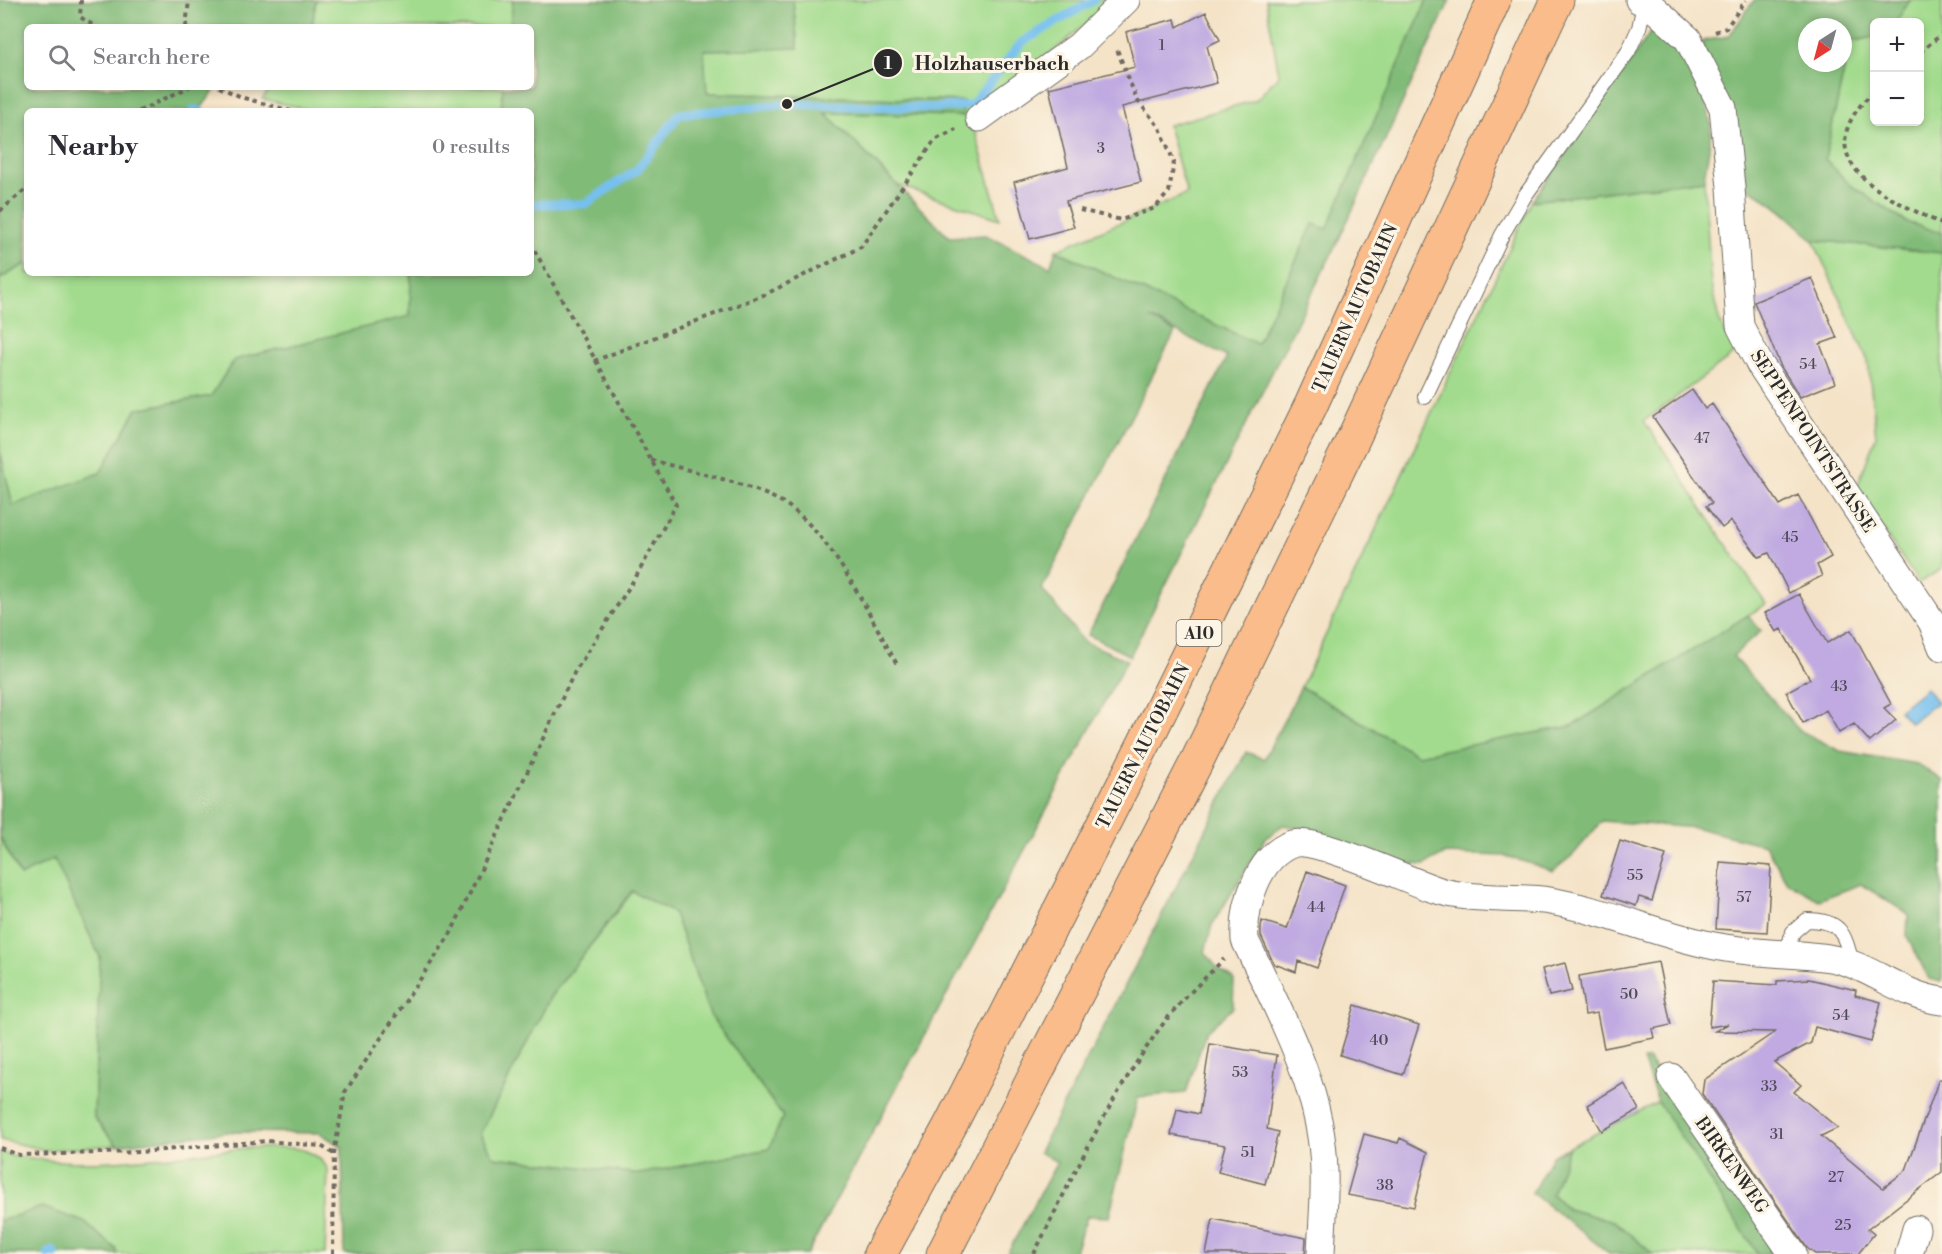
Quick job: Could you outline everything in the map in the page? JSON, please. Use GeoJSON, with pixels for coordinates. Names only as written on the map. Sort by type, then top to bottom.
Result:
{"type":"FeatureCollection","features":[{"type":"Feature","properties":{"kind":"highway","name":"TAUERN AUTOBAHN"},"geometry":{"type":"LineString","coordinates":[[880,1254],[962,1103],[1147,739],[1300,427],[1494,0]]}},
{"type":"Feature","properties":{"kind":"highway"},"geometry":{"type":"LineString","coordinates":[[943,1254],[1197,761],[1355,435],[1557,0]]}},
{"type":"Feature","properties":{"kind":"street"},"geometry":{"type":"LineString","coordinates":[[978,118],[1079,46],[1126,0]]}},
{"type":"Feature","properties":{"kind":"street","name":"SEPPENPOINTSTRASSE"},"geometry":{"type":"LineString","coordinates":[[1643,1],[1688,39],[1723,108],[1731,187],[1740,326],[1758,363],[1932,622],[1942,646]]}},
{"type":"Feature","properties":{"kind":"street"},"geometry":{"type":"LineString","coordinates":[[1321,1254],[1324,1171],[1320,1133],[1302,1065],[1245,940],[1244,921],[1250,894],[1272,856],[1293,844],[1323,846],[1441,891],[1549,901],[1606,913],[1719,947],[1828,958],[1851,963],[1894,985],[1942,1001]]}},
{"type":"Feature","properties":{"kind":"street","name":"BIRKENWEG"},"geometry":{"type":"LineString","coordinates":[[1671,1077],[1793,1254]]}},
{"type":"Feature","properties":{"kind":"lane"},"geometry":{"type":"LineString","coordinates":[[1425,397],[1502,235],[1524,197],[1628,52],[1639,28],[1643,1]]}},
{"type":"Feature","properties":{"kind":"lane"},"geometry":{"type":"LineString","coordinates":[[1785,955],[1793,932],[1807,920],[1824,920],[1838,927],[1846,939],[1851,963]]}},
{"type":"Feature","properties":{"kind":"path"},"geometry":{"type":"LineString","coordinates":[[81,0],[80,16],[92,24]]}},
{"type":"Feature","properties":{"kind":"path"},"geometry":{"type":"LineString","coordinates":[[186,24],[189,0]]}},
{"type":"Feature","properties":{"kind":"path"},"geometry":{"type":"LineString","coordinates":[[1688,39],[1726,28],[1746,0]]}},
{"type":"Feature","properties":{"kind":"path"},"geometry":{"type":"LineString","coordinates":[[1080,210],[1122,220],[1155,208],[1169,192],[1174,162],[1160,128],[1137,100],[1106,21]]}},
{"type":"Feature","properties":{"kind":"path"},"geometry":{"type":"LineString","coordinates":[[1924,49],[1942,34]]}},
{"type":"Feature","properties":{"kind":"path"},"geometry":{"type":"LineString","coordinates":[[145,108],[183,90]]}},
{"type":"Feature","properties":{"kind":"path"},"geometry":{"type":"LineString","coordinates":[[226,90],[244,98],[280,108]]}},
{"type":"Feature","properties":{"kind":"path"},"geometry":{"type":"LineString","coordinates":[[1870,95],[1856,108],[1847,129],[1846,145],[1851,163],[1864,181],[1898,203],[1942,224]]}},
{"type":"Feature","properties":{"kind":"path"},"geometry":{"type":"LineString","coordinates":[[594,361],[766,294],[861,247],[935,140],[978,118]]}},
{"type":"Feature","properties":{"kind":"path"},"geometry":{"type":"LineString","coordinates":[[0,211],[24,191]]}},
{"type":"Feature","properties":{"kind":"path"},"geometry":{"type":"LineString","coordinates":[[333,1254],[334,1154],[345,1092],[451,933],[574,673],[637,575],[676,505],[534,250]]}},
{"type":"Feature","properties":{"kind":"path"},"geometry":{"type":"LineString","coordinates":[[650,459],[729,482],[779,501],[806,523],[828,544],[898,666]]}},
{"type":"Feature","properties":{"kind":"path"},"geometry":{"type":"LineString","coordinates":[[1034,1254],[1079,1163],[1151,1040],[1186,996],[1245,940]]}},
{"type":"Feature","properties":{"kind":"path"},"geometry":{"type":"LineString","coordinates":[[0,1148],[19,1155],[140,1152],[267,1142],[321,1146],[334,1154]]}},
{"type":"Feature","properties":{"kind":"green space"},"geometry":{"type":"Polygon","coordinates":[[[0,0],[316,0],[312,24],[24,24],[24,90],[215,90],[201,108],[24,108],[24,265],[0,279],[0,0]]]}},
{"type":"Feature","properties":{"kind":"green space"},"geometry":{"type":"Polygon","coordinates":[[[316,0],[513,0],[510,24],[312,24],[316,0]]]}},
{"type":"Feature","properties":{"kind":"green space"},"geometry":{"type":"Polygon","coordinates":[[[513,0],[793,0],[798,48],[704,50],[707,93],[963,101],[963,116],[825,113],[949,237],[986,235],[1050,267],[1056,250],[1257,344],[1313,224],[1327,229],[1427,0],[1450,0],[1340,237],[1130,656],[1088,635],[1227,357],[1150,318],[1175,332],[1042,589],[1083,641],[1127,660],[807,1254],[344,1254],[342,1147],[320,1133],[227,1132],[117,1145],[94,1118],[100,957],[54,859],[20,876],[0,837],[0,452],[13,505],[100,473],[137,409],[211,396],[234,360],[410,316],[411,276],[534,276],[534,108],[501,108],[503,90],[534,90],[534,24],[510,24],[513,0]],[[632,891],[551,996],[480,1134],[494,1157],[640,1174],[769,1149],[783,1116],[710,1015],[674,913],[632,891]]]}},
{"type":"Feature","properties":{"kind":"green space"},"geometry":{"type":"Polygon","coordinates":[[[793,0],[1113,0],[1060,46],[964,116],[975,132],[1000,219],[897,185],[826,113],[962,101],[706,93],[703,50],[798,48],[793,0]]]}},
{"type":"Feature","properties":{"kind":"green space"},"geometry":{"type":"Polygon","coordinates":[[[1266,0],[1427,0],[1327,230],[1313,224],[1257,344],[1056,250],[1187,194],[1168,125],[1256,100],[1279,75],[1266,0]]]}},
{"type":"Feature","properties":{"kind":"green space"},"geometry":{"type":"Polygon","coordinates":[[[1754,0],[1910,0],[1899,18],[1870,18],[1870,38],[1852,42],[1852,18],[1798,18],[1798,72],[1844,72],[1825,159],[1850,185],[1906,222],[1942,233],[1942,253],[1813,240],[1777,207],[1757,193],[1735,182],[1702,41],[1729,36],[1754,0]]]}},
{"type":"Feature","properties":{"kind":"green space"},"geometry":{"type":"Polygon","coordinates":[[[1910,0],[1942,0],[1942,233],[1906,222],[1850,185],[1825,159],[1844,72],[1852,72],[1852,42],[1870,38],[1870,126],[1924,126],[1924,18],[1899,18],[1910,0]]]}},
{"type":"Feature","properties":{"kind":"green space"},"geometry":{"type":"Polygon","coordinates":[[[1655,26],[1683,57],[1703,93],[1711,134],[1704,180],[1532,201],[1655,26]]]}},
{"type":"Feature","properties":{"kind":"green space"},"geometry":{"type":"Polygon","coordinates":[[[270,90],[503,90],[501,108],[302,108],[262,99],[270,90]]]}},
{"type":"Feature","properties":{"kind":"green space"},"geometry":{"type":"Polygon","coordinates":[[[1704,180],[1711,285],[1719,320],[1737,352],[1644,421],[1766,604],[1572,726],[1418,755],[1301,687],[1532,201],[1704,180]]]}},
{"type":"Feature","properties":{"kind":"green space"},"geometry":{"type":"Polygon","coordinates":[[[1813,240],[1942,253],[1942,569],[1919,583],[1856,490],[1876,436],[1868,361],[1813,240]]]}},
{"type":"Feature","properties":{"kind":"green space"},"geometry":{"type":"Polygon","coordinates":[[[24,265],[24,276],[411,276],[410,316],[234,360],[211,396],[137,409],[100,473],[13,506],[0,452],[0,279],[24,265]]]}},
{"type":"Feature","properties":{"kind":"green space"},"geometry":{"type":"Polygon","coordinates":[[[1748,615],[1761,631],[1733,656],[1799,730],[1840,751],[1917,764],[1942,780],[1942,982],[1929,979],[1907,936],[1908,914],[1861,884],[1819,900],[1787,882],[1765,845],[1697,828],[1602,821],[1573,855],[1553,871],[1506,856],[1445,854],[1424,865],[1329,856],[1311,830],[1283,825],[1264,840],[1212,925],[1205,952],[1218,969],[1234,979],[1233,1008],[1206,1032],[1186,1093],[1138,1097],[1109,1217],[1087,1216],[1074,1254],[1007,1254],[1057,1162],[1039,1152],[1246,752],[1264,759],[1301,687],[1418,755],[1572,726],[1748,615]]]}},
{"type":"Feature","properties":{"kind":"green space"},"geometry":{"type":"Polygon","coordinates":[[[0,837],[20,876],[54,858],[100,957],[94,1118],[117,1145],[46,1150],[0,1140],[0,837]]]}},
{"type":"Feature","properties":{"kind":"green space"},"geometry":{"type":"Polygon","coordinates":[[[633,891],[674,913],[710,1015],[783,1117],[769,1149],[640,1174],[494,1157],[480,1134],[551,996],[633,891]]]}},
{"type":"Feature","properties":{"kind":"green space"},"geometry":{"type":"Polygon","coordinates":[[[1648,1059],[1781,1254],[1758,1254],[1658,1102],[1643,1060],[1648,1059]]]}},
{"type":"Feature","properties":{"kind":"green space"},"geometry":{"type":"Polygon","coordinates":[[[1658,1102],[1758,1254],[1653,1254],[1614,1221],[1566,1209],[1552,1194],[1569,1147],[1658,1102]]]}},
{"type":"Feature","properties":{"kind":"green space"},"geometry":{"type":"Polygon","coordinates":[[[281,1147],[303,1150],[313,1154],[328,1170],[325,1254],[117,1254],[116,1249],[42,1207],[0,1221],[0,1152],[30,1158],[92,1162],[281,1147]]]}},
{"type":"Feature","properties":{"kind":"green space"},"geometry":{"type":"Polygon","coordinates":[[[1569,1147],[1552,1194],[1567,1209],[1614,1221],[1653,1254],[1610,1254],[1532,1193],[1552,1156],[1569,1147]]]}},
{"type":"Feature","properties":{"kind":"green space"},"geometry":{"type":"Polygon","coordinates":[[[42,1207],[84,1222],[116,1249],[117,1254],[0,1254],[0,1221],[42,1207]]]}},
{"type":"Feature","properties":{"kind":"water"},"geometry":{"type":"Polygon","coordinates":[[[1926,688],[1937,702],[1910,723],[1899,710],[1926,688]]]}},
{"type":"Feature","properties":{"kind":"building"},"geometry":{"type":"Polygon","coordinates":[[[1206,12],[1220,40],[1207,46],[1217,83],[1122,107],[1141,182],[1066,201],[1074,227],[1030,239],[1014,182],[1068,167],[1049,88],[1135,67],[1126,32],[1175,19],[1177,27],[1206,12]]]}},
{"type":"Feature","properties":{"kind":"building"},"geometry":{"type":"Polygon","coordinates":[[[1812,278],[1837,338],[1820,344],[1835,383],[1800,397],[1781,367],[1754,302],[1812,278]]]}},
{"type":"Feature","properties":{"kind":"building"},"geometry":{"type":"Polygon","coordinates":[[[1692,390],[1705,409],[1712,404],[1780,505],[1798,495],[1831,557],[1817,565],[1822,576],[1789,593],[1769,553],[1759,557],[1731,521],[1722,528],[1706,506],[1712,503],[1653,417],[1692,390]]]}},
{"type":"Feature","properties":{"kind":"building"},"geometry":{"type":"Polygon","coordinates":[[[1799,594],[1827,643],[1851,630],[1891,704],[1884,708],[1896,720],[1870,742],[1854,724],[1839,733],[1826,710],[1803,723],[1786,692],[1810,679],[1781,629],[1776,632],[1765,613],[1799,594]]]}},
{"type":"Feature","properties":{"kind":"building"},"geometry":{"type":"Polygon","coordinates":[[[1620,841],[1666,855],[1652,901],[1639,897],[1636,906],[1603,895],[1620,841]]]}},
{"type":"Feature","properties":{"kind":"building"},"geometry":{"type":"Polygon","coordinates":[[[1720,862],[1771,866],[1767,932],[1716,929],[1720,862]]]}},
{"type":"Feature","properties":{"kind":"building"},"geometry":{"type":"Polygon","coordinates":[[[1307,871],[1345,885],[1317,968],[1298,961],[1296,972],[1274,964],[1261,936],[1261,928],[1262,921],[1287,929],[1307,871]]]}},
{"type":"Feature","properties":{"kind":"building"},"geometry":{"type":"Polygon","coordinates":[[[1658,962],[1671,1025],[1652,1029],[1654,1038],[1604,1048],[1597,1013],[1585,1015],[1579,976],[1658,962]]]}},
{"type":"Feature","properties":{"kind":"building"},"geometry":{"type":"Polygon","coordinates":[[[1565,963],[1572,991],[1549,996],[1542,969],[1565,963]]]}},
{"type":"Feature","properties":{"kind":"building"},"geometry":{"type":"Polygon","coordinates":[[[1809,979],[1856,990],[1855,995],[1881,1002],[1871,1042],[1815,1027],[1811,1043],[1774,1062],[1801,1085],[1794,1092],[1838,1128],[1821,1136],[1883,1188],[1906,1170],[1939,1079],[1942,1079],[1942,1172],[1868,1229],[1874,1234],[1858,1254],[1815,1254],[1807,1248],[1702,1094],[1704,1080],[1775,1032],[1715,1031],[1728,1024],[1709,1027],[1713,981],[1777,985],[1777,981],[1809,979]]]}},
{"type":"Feature","properties":{"kind":"building"},"geometry":{"type":"Polygon","coordinates":[[[1355,1005],[1419,1025],[1403,1075],[1340,1055],[1355,1005]]]}},
{"type":"Feature","properties":{"kind":"building"},"geometry":{"type":"Polygon","coordinates":[[[1210,1044],[1277,1055],[1267,1129],[1278,1132],[1265,1184],[1218,1172],[1225,1145],[1171,1135],[1177,1109],[1199,1114],[1210,1044]]]}},
{"type":"Feature","properties":{"kind":"building"},"geometry":{"type":"Polygon","coordinates":[[[1624,1083],[1639,1110],[1602,1131],[1587,1105],[1624,1083]]]}},
{"type":"Feature","properties":{"kind":"building"},"geometry":{"type":"Polygon","coordinates":[[[1364,1134],[1398,1143],[1400,1138],[1428,1152],[1414,1207],[1347,1195],[1364,1134]]]}},
{"type":"Feature","properties":{"kind":"building"},"geometry":{"type":"Polygon","coordinates":[[[1213,1219],[1306,1238],[1305,1254],[1206,1254],[1213,1219]]]}},
{"type":"Feature","properties":{"kind":"waterway"},"geometry":{"type":"LineString","coordinates":[[534,204],[585,204],[637,170],[679,114],[787,104],[935,108],[972,105],[1022,42],[1094,0]]}},
{"type":"Feature","properties":{"kind":"waterway"},"geometry":{"type":"LineString","coordinates":[[48,1254],[52,1251],[55,1254]]}},
{"type":"Feature","properties":{"kind":"place","name":"Holzhauserbach"},"geometry":{"type":"Point","coordinates":[787,104]}}]}
